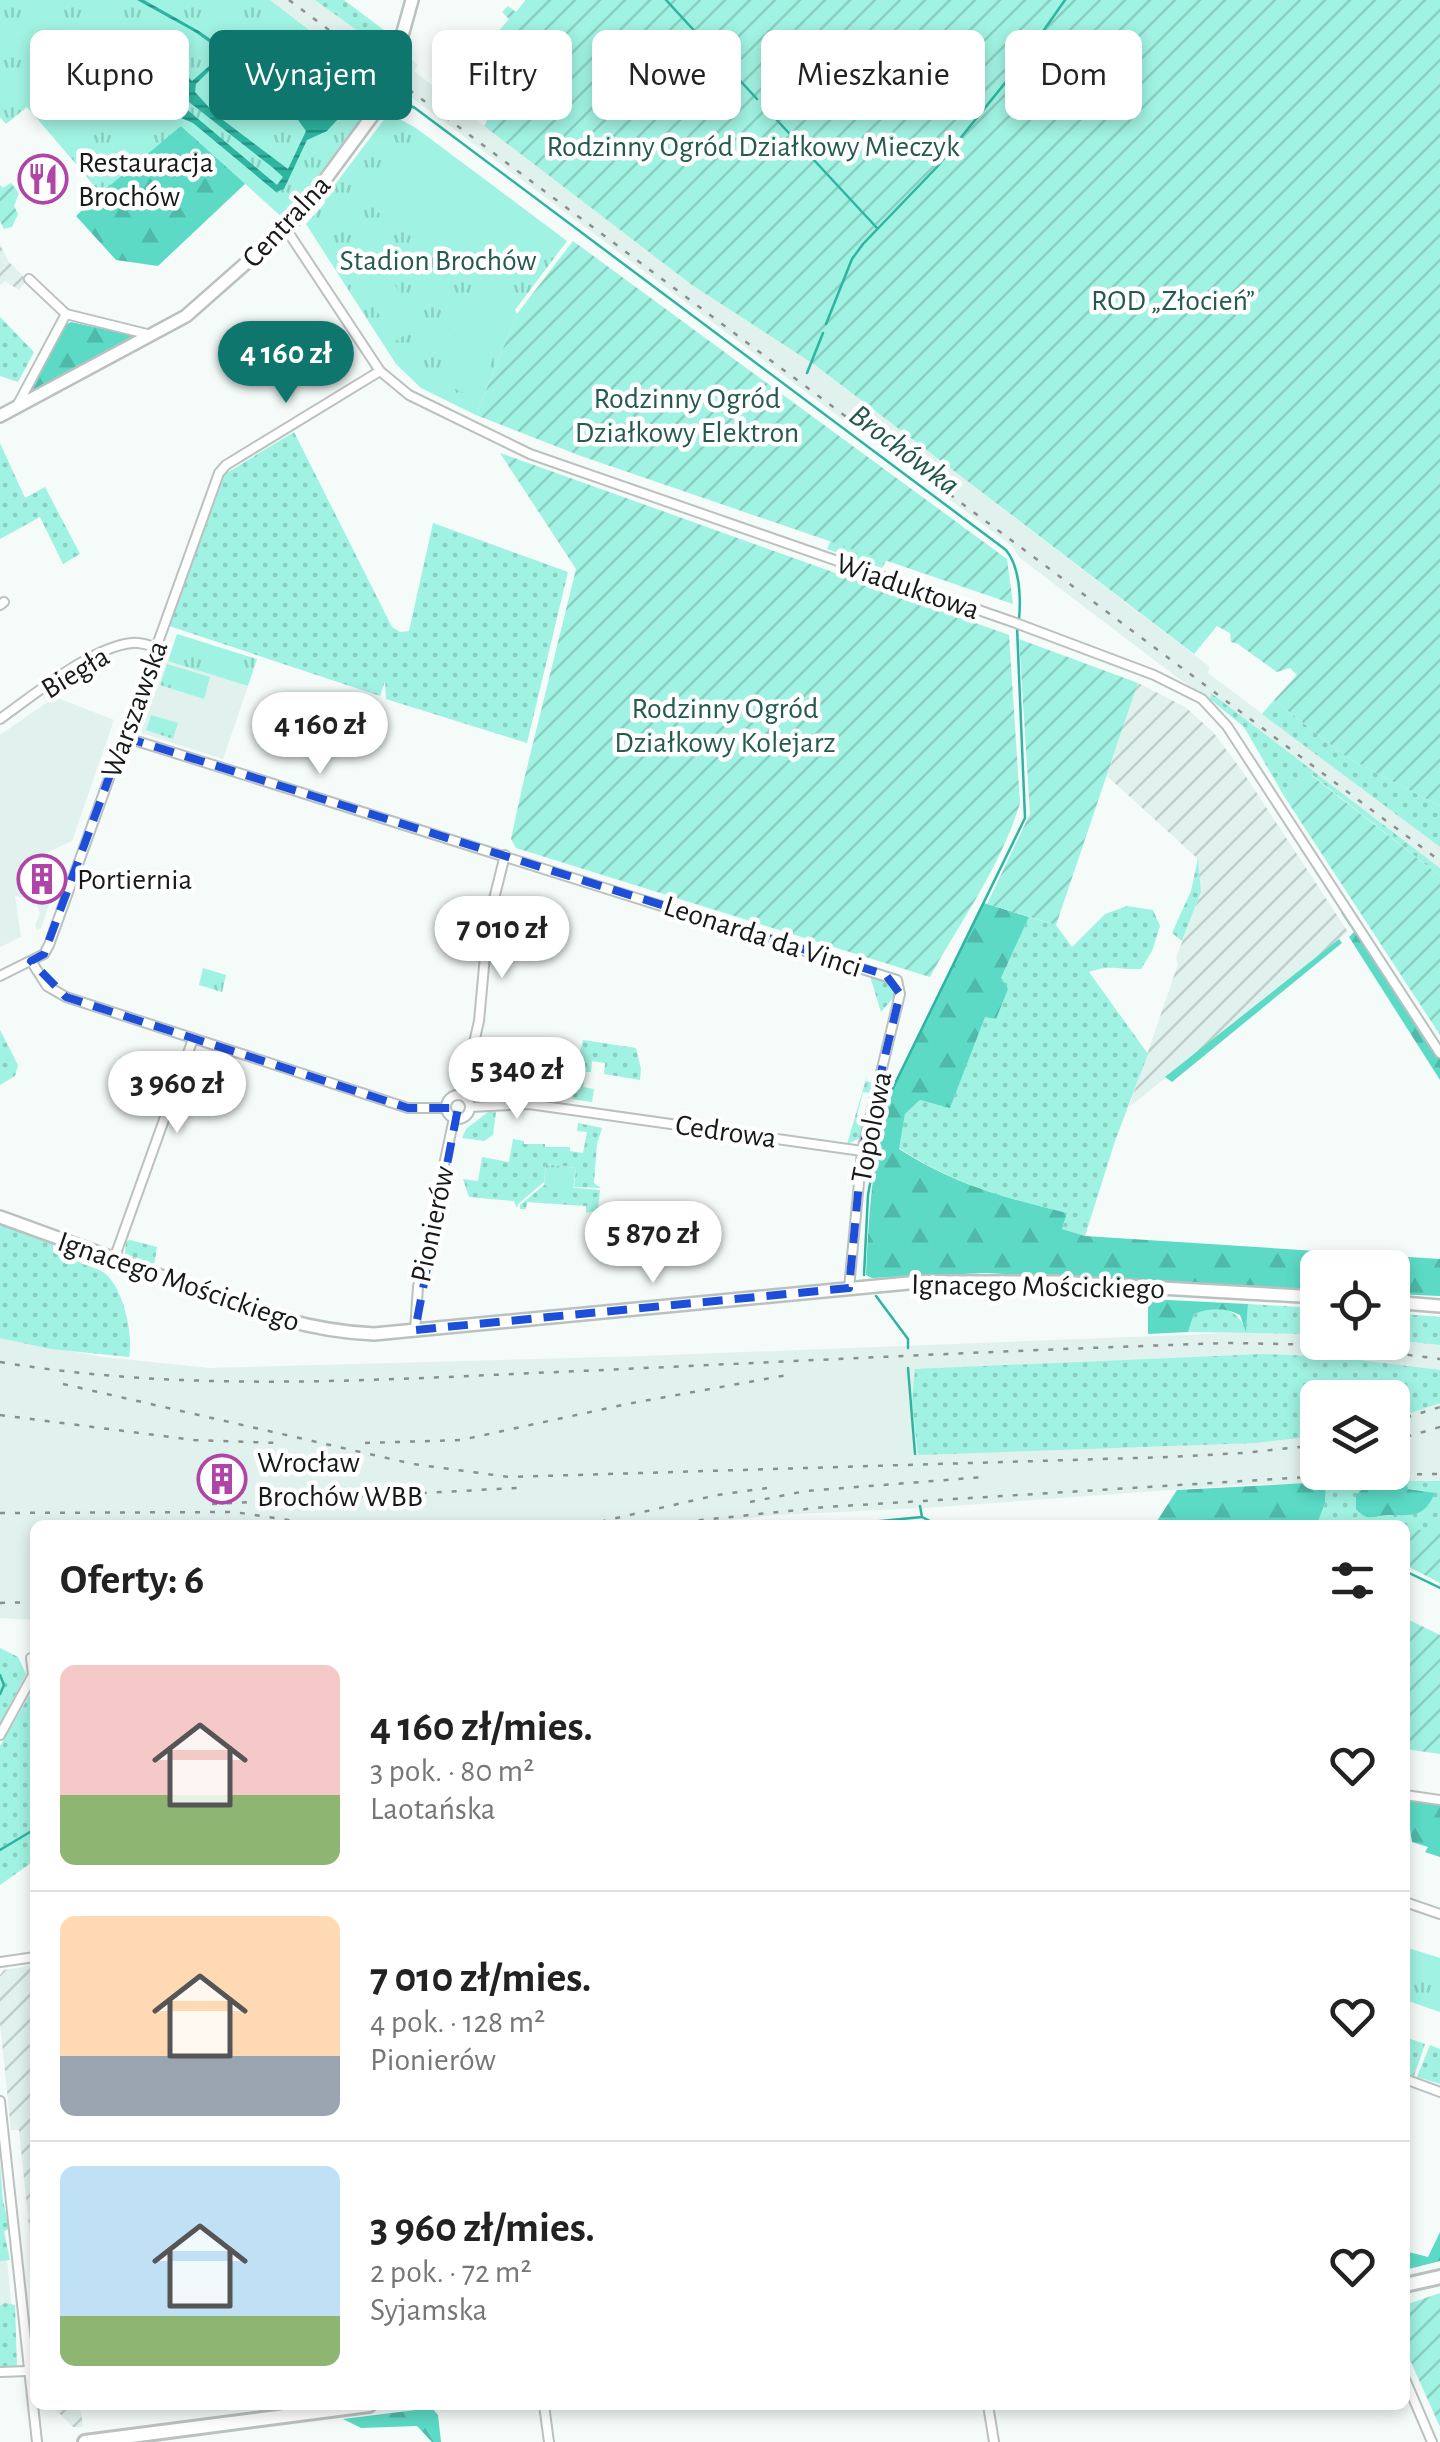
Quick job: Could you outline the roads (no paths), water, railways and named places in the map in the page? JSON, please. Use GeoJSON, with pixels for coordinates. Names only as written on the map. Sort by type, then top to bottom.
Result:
{"type":"FeatureCollection","features":[{"type":"Feature","properties":{"kind":"main road"},"geometry":{"type":"LineString","coordinates":[[1410,2285],[1440,2276]]}},
{"type":"Feature","properties":{"kind":"main road"},"geometry":{"type":"LineString","coordinates":[[85,2442],[314,2410]]}},
{"type":"Feature","properties":{"kind":"street","name":"Centralna"},"geometry":{"type":"LineString","coordinates":[[0,416],[203,304],[286,229],[384,100],[412,0]]}},
{"type":"Feature","properties":{"kind":"street","name":"Wiaduktowa"},"geometry":{"type":"LineString","coordinates":[[286,229],[380,371],[409,395],[530,454],[1023,625],[1154,675],[1202,699],[1215,709],[1440,1053]]}},
{"type":"Feature","properties":{"kind":"street"},"geometry":{"type":"LineString","coordinates":[[29,278],[66,314],[151,334]]}},
{"type":"Feature","properties":{"kind":"street"},"geometry":{"type":"LineString","coordinates":[[16,407],[66,314]]}},
{"type":"Feature","properties":{"kind":"street","name":"Warszawska"},"geometry":{"type":"LineString","coordinates":[[31,961],[49,946],[219,472],[380,371]]}},
{"type":"Feature","properties":{"kind":"street","name":"Biegła"},"geometry":{"type":"LineString","coordinates":[[0,719],[99,654],[138,642],[155,647]]}},
{"type":"Feature","properties":{"kind":"street","name":"Leonarda da Vinci"},"geometry":{"type":"LineString","coordinates":[[124,736],[886,975]]}},
{"type":"Feature","properties":{"kind":"street"},"geometry":{"type":"LineString","coordinates":[[446,1108],[454,1118],[467,1115],[470,1106],[462,1095],[480,1021],[488,923],[505,855]]}},
{"type":"Feature","properties":{"kind":"street"},"geometry":{"type":"LineString","coordinates":[[0,976],[31,961],[47,986],[56,992],[408,1108],[446,1108]]}},
{"type":"Feature","properties":{"kind":"street","name":"Topolowa"},"geometry":{"type":"LineString","coordinates":[[850,1288],[862,1151],[900,994],[898,982],[886,975]]}},
{"type":"Feature","properties":{"kind":"street"},"geometry":{"type":"LineString","coordinates":[[114,1259],[192,1039]]}},
{"type":"Feature","properties":{"kind":"street"},"geometry":{"type":"LineString","coordinates":[[446,1108],[452,1096],[462,1095]]}},
{"type":"Feature","properties":{"kind":"street","name":"Cedrowa"},"geometry":{"type":"LineString","coordinates":[[470,1106],[529,1104],[862,1151]]}},
{"type":"Feature","properties":{"kind":"street","name":"Pionierów"},"geometry":{"type":"LineString","coordinates":[[415,1330],[418,1288],[454,1118]]}},
{"type":"Feature","properties":{"kind":"street","name":"Ignacego Mościckiego"},"geometry":{"type":"LineString","coordinates":[[0,1217],[290,1323],[331,1332],[374,1334],[850,1288],[986,1280],[1300,1295]]}},
{"type":"Feature","properties":{"kind":"street"},"geometry":{"type":"LineString","coordinates":[[1410,1304],[1440,1306]]}},
{"type":"Feature","properties":{"kind":"street"},"geometry":{"type":"LineString","coordinates":[[0,1735],[30,1680]]}},
{"type":"Feature","properties":{"kind":"street"},"geometry":{"type":"LineString","coordinates":[[1410,1796],[1440,1800]]}},
{"type":"Feature","properties":{"kind":"street"},"geometry":{"type":"LineString","coordinates":[[1410,1904],[1440,1914]]}},
{"type":"Feature","properties":{"kind":"street"},"geometry":{"type":"LineString","coordinates":[[0,1962],[30,1958]]}},
{"type":"Feature","properties":{"kind":"street"},"geometry":{"type":"LineString","coordinates":[[1410,2082],[1440,2092]]}},
{"type":"Feature","properties":{"kind":"street"},"geometry":{"type":"LineString","coordinates":[[0,2101],[30,2388]]}},
{"type":"Feature","properties":{"kind":"street"},"geometry":{"type":"LineString","coordinates":[[0,2372],[28,2372]]}},
{"type":"Feature","properties":{"kind":"street"},"geometry":{"type":"LineString","coordinates":[[1410,2391],[1432,2442]]}},
{"type":"Feature","properties":{"kind":"street"},"geometry":{"type":"LineString","coordinates":[[33,2410],[37,2442]]}},
{"type":"Feature","properties":{"kind":"street"},"geometry":{"type":"LineString","coordinates":[[545,2410],[549,2442]]}},
{"type":"Feature","properties":{"kind":"street"},"geometry":{"type":"LineString","coordinates":[[989,2410],[994,2442]]}},
{"type":"Feature","properties":{"kind":"waterway"},"geometry":{"type":"LineString","coordinates":[[666,0],[757,99]]}},
{"type":"Feature","properties":{"kind":"waterway"},"geometry":{"type":"LineString","coordinates":[[826,324],[852,259],[863,244],[937,167],[1018,67],[1065,0]]}},
{"type":"Feature","properties":{"kind":"waterway","name":"Brochówka"},"geometry":{"type":"LineString","coordinates":[[412,107],[1006,550],[1017,574],[1019,619]]}},
{"type":"Feature","properties":{"kind":"waterway"},"geometry":{"type":"LineString","coordinates":[[777,120],[877,228]]}},
{"type":"Feature","properties":{"kind":"waterway"},"geometry":{"type":"LineString","coordinates":[[807,373],[823,333]]}},
{"type":"Feature","properties":{"kind":"waterway","name":"Brochówka"},"geometry":{"type":"LineString","coordinates":[[864,1275],[868,1195],[885,1104],[1025,818],[1017,627]]}},
{"type":"Feature","properties":{"kind":"waterway","name":"Brochówka"},"geometry":{"type":"LineString","coordinates":[[876,1296],[908,1339],[908,1348]]}},
{"type":"Feature","properties":{"kind":"waterway","name":"Brochówka"},"geometry":{"type":"LineString","coordinates":[[908,1368],[915,1454]]}},
{"type":"Feature","properties":{"kind":"waterway","name":"Brochówka"},"geometry":{"type":"LineString","coordinates":[[920,1506],[922,1517],[928,1520]]}},
{"type":"Feature","properties":{"kind":"waterway"},"geometry":{"type":"LineString","coordinates":[[891,1520],[922,1517]]}},
{"type":"Feature","properties":{"kind":"waterway","name":"Brochówka"},"geometry":{"type":"LineString","coordinates":[[1410,1573],[1440,1588]]}},
{"type":"Feature","properties":{"kind":"waterway"},"geometry":{"type":"LineString","coordinates":[[0,1675],[4,1685],[0,1694]]}},
{"type":"Feature","properties":{"kind":"waterway"},"geometry":{"type":"LineString","coordinates":[[0,1850],[30,1832]]}},
{"type":"Feature","properties":{"kind":"railway"},"geometry":{"type":"LineString","coordinates":[[289,0],[1440,861]]}},
{"type":"Feature","properties":{"kind":"railway"},"geometry":{"type":"LineString","coordinates":[[0,1362],[139,1378],[278,1382],[1230,1343],[1333,1345],[1440,1359]]}},
{"type":"Feature","properties":{"kind":"railway"},"geometry":{"type":"LineString","coordinates":[[365,1443],[461,1440],[793,1374]]}},
{"type":"Feature","properties":{"kind":"railway"},"geometry":{"type":"LineString","coordinates":[[63,1384],[413,1464],[509,1477],[1169,1457],[1300,1447]]}},
{"type":"Feature","properties":{"kind":"railway"},"geometry":{"type":"LineString","coordinates":[[1410,1416],[1440,1407]]}},
{"type":"Feature","properties":{"kind":"railway"},"geometry":{"type":"LineString","coordinates":[[0,1415],[194,1440],[278,1443]]}},
{"type":"Feature","properties":{"kind":"railway"},"geometry":{"type":"LineString","coordinates":[[1410,1436],[1440,1427]]}},
{"type":"Feature","properties":{"kind":"railway"},"geometry":{"type":"LineString","coordinates":[[702,1520],[826,1507],[1340,1475],[1440,1474]]}},
{"type":"Feature","properties":{"kind":"railway"},"geometry":{"type":"LineString","coordinates":[[750,1502],[806,1491],[984,1477]]}},
{"type":"Feature","properties":{"kind":"railway"},"geometry":{"type":"LineString","coordinates":[[212,1504],[517,1488]]}},
{"type":"Feature","properties":{"kind":"railway"},"geometry":{"type":"LineString","coordinates":[[608,1520],[767,1488]]}},
{"type":"Feature","properties":{"kind":"railway"},"geometry":{"type":"LineString","coordinates":[[0,1513],[234,1512],[288,1520]]}},
{"type":"Feature","properties":{"kind":"railway"},"geometry":{"type":"LineString","coordinates":[[0,1603],[30,1602]]}},
{"type":"Feature","properties":{"kind":"place","name":"Restauracja Brochów"},"geometry":{"type":"Point","coordinates":[43,179]}},
{"type":"Feature","properties":{"kind":"place","name":"Portiernia"},"geometry":{"type":"Point","coordinates":[42,879]}},
{"type":"Feature","properties":{"kind":"place","name":"Wrocław Brochów WBB"},"geometry":{"type":"Point","coordinates":[222,1479]}},
{"type":"Feature","properties":{"kind":"park label","name":"Rodzinny Ogród Działkowy Mieczyk"},"geometry":{"type":"Point","coordinates":[753,146]}},
{"type":"Feature","properties":{"kind":"park label","name":"Stadion Brochów"},"geometry":{"type":"Point","coordinates":[438,260]}},
{"type":"Feature","properties":{"kind":"park label","name":"ROD „Złocień”"},"geometry":{"type":"Point","coordinates":[1173,300]}},
{"type":"Feature","properties":{"kind":"park label","name":"Rodzinny Ogród Działkowy Elektron"},"geometry":{"type":"Point","coordinates":[687,415]}},
{"type":"Feature","properties":{"kind":"park label","name":"Rodzinny Ogród Działkowy Kolejarz"},"geometry":{"type":"Point","coordinates":[725,725]}}]}
